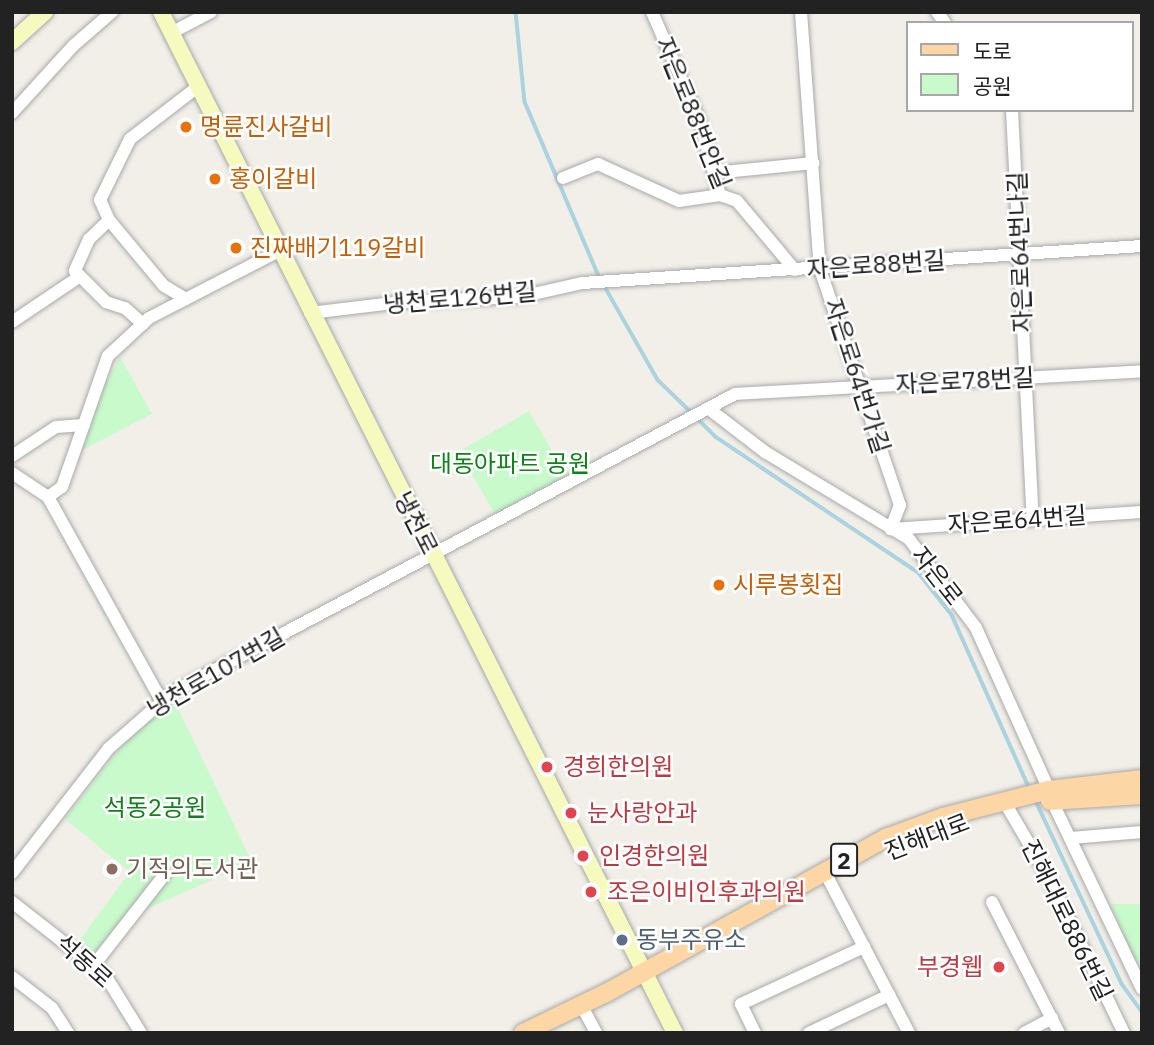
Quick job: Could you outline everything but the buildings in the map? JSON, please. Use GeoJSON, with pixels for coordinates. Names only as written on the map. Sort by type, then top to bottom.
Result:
{"type":"FeatureCollection","features":[{"type":"Feature","properties":{"kind":"main road"},"geometry":{"type":"LineString","coordinates":[[12,42],[45,12]]}},
{"type":"Feature","properties":{"kind":"main road","name":"냉천로"},"geometry":{"type":"LineString","coordinates":[[161,12],[200,85],[310,313],[675,1033]]}},
{"type":"Feature","properties":{"kind":"main road","name":"2"},"geometry":{"type":"LineString","coordinates":[[1018,803],[1142,779]]}},
{"type":"Feature","properties":{"kind":"main road","name":"2"},"geometry":{"type":"LineString","coordinates":[[1049,796],[1142,795]]}},
{"type":"Feature","properties":{"kind":"main road","name":"진해대로"},"geometry":{"type":"LineString","coordinates":[[681,953],[709,944],[892,848],[1018,803]]}},
{"type":"Feature","properties":{"kind":"main road","name":"진해대로"},"geometry":{"type":"LineString","coordinates":[[681,953],[702,937],[886,838],[943,817],[1018,803]]}},
{"type":"Feature","properties":{"kind":"main road","name":"2"},"geometry":{"type":"LineString","coordinates":[[523,1033],[681,953]]}},
{"type":"Feature","properties":{"kind":"main road","name":"2"},"geometry":{"type":"LineString","coordinates":[[545,1033],[585,1012],[608,992]]}},
{"type":"Feature","properties":{"kind":"street"},"geometry":{"type":"LineString","coordinates":[[12,113],[72,46],[113,12]]}},
{"type":"Feature","properties":{"kind":"street"},"geometry":{"type":"LineString","coordinates":[[173,32],[211,12]]}},
{"type":"Feature","properties":{"kind":"street","name":"자은로88번안길"},"geometry":{"type":"LineString","coordinates":[[652,12],[699,122],[720,195],[737,201],[794,270]]}},
{"type":"Feature","properties":{"kind":"street","name":"자은로64번가길"},"geometry":{"type":"LineString","coordinates":[[801,12],[820,269],[900,505],[891,529]]}},
{"type":"Feature","properties":{"kind":"street"},"geometry":{"type":"LineString","coordinates":[[186,299],[164,286],[109,219],[100,200],[130,139],[200,85]]}},
{"type":"Feature","properties":{"kind":"street","name":"자은로64번나길"},"geometry":{"type":"LineString","coordinates":[[1012,112],[1033,519]]}},
{"type":"Feature","properties":{"kind":"street"},"geometry":{"type":"LineString","coordinates":[[714,173],[814,163]]}},
{"type":"Feature","properties":{"kind":"street"},"geometry":{"type":"LineString","coordinates":[[563,178],[598,164],[679,201],[720,195]]}},
{"type":"Feature","properties":{"kind":"street"},"geometry":{"type":"LineString","coordinates":[[12,322],[77,274],[89,239],[109,219]]}},
{"type":"Feature","properties":{"kind":"street","name":"자은로88번길"},"geometry":{"type":"LineString","coordinates":[[609,281],[1142,246]]}},
{"type":"Feature","properties":{"kind":"street"},"geometry":{"type":"LineString","coordinates":[[48,497],[62,487],[108,356],[143,324],[281,250]]}},
{"type":"Feature","properties":{"kind":"street"},"geometry":{"type":"LineString","coordinates":[[77,274],[106,302],[125,308],[143,324]]}},
{"type":"Feature","properties":{"kind":"street","name":"냉천로126번길"},"geometry":{"type":"LineString","coordinates":[[310,313],[401,302],[520,297],[609,281]]}},
{"type":"Feature","properties":{"kind":"street","name":"자은로78번길"},"geometry":{"type":"LineString","coordinates":[[681,423],[735,394],[1142,371]]}},
{"type":"Feature","properties":{"kind":"street","name":"자은로"},"geometry":{"type":"LineString","coordinates":[[709,409],[765,452],[909,540],[976,628],[1049,796],[1142,989]]}},
{"type":"Feature","properties":{"kind":"street","name":"냉천로107번길"},"geometry":{"type":"LineString","coordinates":[[12,873],[109,748],[161,700],[681,423]]}},
{"type":"Feature","properties":{"kind":"street"},"geometry":{"type":"LineString","coordinates":[[12,456],[57,427],[84,425]]}},
{"type":"Feature","properties":{"kind":"street"},"geometry":{"type":"LineString","coordinates":[[12,473],[48,497],[161,700]]}},
{"type":"Feature","properties":{"kind":"street","name":"자은로64번길"},"geometry":{"type":"LineString","coordinates":[[891,529],[1142,512]]}},
{"type":"Feature","properties":{"kind":"street","name":"진해대로886번길"},"geometry":{"type":"LineString","coordinates":[[1018,803],[1049,878],[1124,1033]]}},
{"type":"Feature","properties":{"kind":"street"},"geometry":{"type":"LineString","coordinates":[[1071,838],[1142,832]]}},
{"type":"Feature","properties":{"kind":"street"},"geometry":{"type":"LineString","coordinates":[[94,965],[165,874]]}},
{"type":"Feature","properties":{"kind":"street"},"geometry":{"type":"LineString","coordinates":[[829,880],[909,1033]]}},
{"type":"Feature","properties":{"kind":"street","name":"석동로"},"geometry":{"type":"LineString","coordinates":[[12,902],[94,965],[116,990],[141,1033]]}},
{"type":"Feature","properties":{"kind":"street"},"geometry":{"type":"LineString","coordinates":[[992,902],[1059,1033]]}},
{"type":"Feature","properties":{"kind":"street"},"geometry":{"type":"LineString","coordinates":[[755,1033],[741,1004],[864,947]]}},
{"type":"Feature","properties":{"kind":"street"},"geometry":{"type":"LineString","coordinates":[[12,977],[52,1008],[68,1033]]}},
{"type":"Feature","properties":{"kind":"street"},"geometry":{"type":"LineString","coordinates":[[809,1033],[890,995]]}},
{"type":"Feature","properties":{"kind":"street"},"geometry":{"type":"LineString","coordinates":[[585,1012],[596,1033]]}},
{"type":"Feature","properties":{"kind":"street"},"geometry":{"type":"LineString","coordinates":[[1024,1033],[1052,1018]]}},
{"type":"Feature","properties":{"kind":"green space"},"geometry":{"type":"Polygon","coordinates":[[[120,357],[152,414],[82,450],[97,401],[120,357]]]}},
{"type":"Feature","properties":{"kind":"green space","name":"대동아파트 공원"},"geometry":{"type":"Polygon","coordinates":[[[529,411],[566,475],[496,516],[459,452],[529,411]]]}},
{"type":"Feature","properties":{"kind":"green space","name":"석동2공원"},"geometry":{"type":"Polygon","coordinates":[[[173,698],[252,862],[142,911],[95,957],[78,942],[130,872],[65,819],[124,742],[173,698]]]}},
{"type":"Feature","properties":{"kind":"green space"},"geometry":{"type":"Polygon","coordinates":[[[1111,904],[1142,904],[1142,962],[1135,962],[1111,904]]]}},
{"type":"Feature","properties":{"kind":"waterway"},"geometry":{"type":"LineString","coordinates":[[516,12],[525,102],[600,279]]}},
{"type":"Feature","properties":{"kind":"waterway"},"geometry":{"type":"LineString","coordinates":[[604,285],[658,380],[692,413]]}},
{"type":"Feature","properties":{"kind":"waterway"},"geometry":{"type":"LineString","coordinates":[[698,419],[716,437],[919,573],[952,615],[1030,789]]}},
{"type":"Feature","properties":{"kind":"waterway"},"geometry":{"type":"LineString","coordinates":[[1035,799],[1122,984],[1142,1012]]}},
{"type":"Feature","properties":{"kind":"place","name":"명륜진사갈비"},"geometry":{"type":"Point","coordinates":[186,127]}},
{"type":"Feature","properties":{"kind":"place","name":"홍이갈비"},"geometry":{"type":"Point","coordinates":[215,179]}},
{"type":"Feature","properties":{"kind":"place","name":"진짜배기119갈비"},"geometry":{"type":"Point","coordinates":[236,248]}},
{"type":"Feature","properties":{"kind":"place","name":"시루봉횟집"},"geometry":{"type":"Point","coordinates":[719,585]}},
{"type":"Feature","properties":{"kind":"place","name":"경희한의원"},"geometry":{"type":"Point","coordinates":[547,767]}},
{"type":"Feature","properties":{"kind":"place","name":"눈사랑안과"},"geometry":{"type":"Point","coordinates":[571,813]}},
{"type":"Feature","properties":{"kind":"place","name":"인경한의원"},"geometry":{"type":"Point","coordinates":[583,856]}},
{"type":"Feature","properties":{"kind":"place","name":"기적의도서관"},"geometry":{"type":"Point","coordinates":[112,869]}},
{"type":"Feature","properties":{"kind":"place","name":"조은이비인후과의원"},"geometry":{"type":"Point","coordinates":[591,892]}},
{"type":"Feature","properties":{"kind":"place","name":"동부주유소"},"geometry":{"type":"Point","coordinates":[622,940]}},
{"type":"Feature","properties":{"kind":"place","name":"부경웹"},"geometry":{"type":"Point","coordinates":[999,967]}}]}
